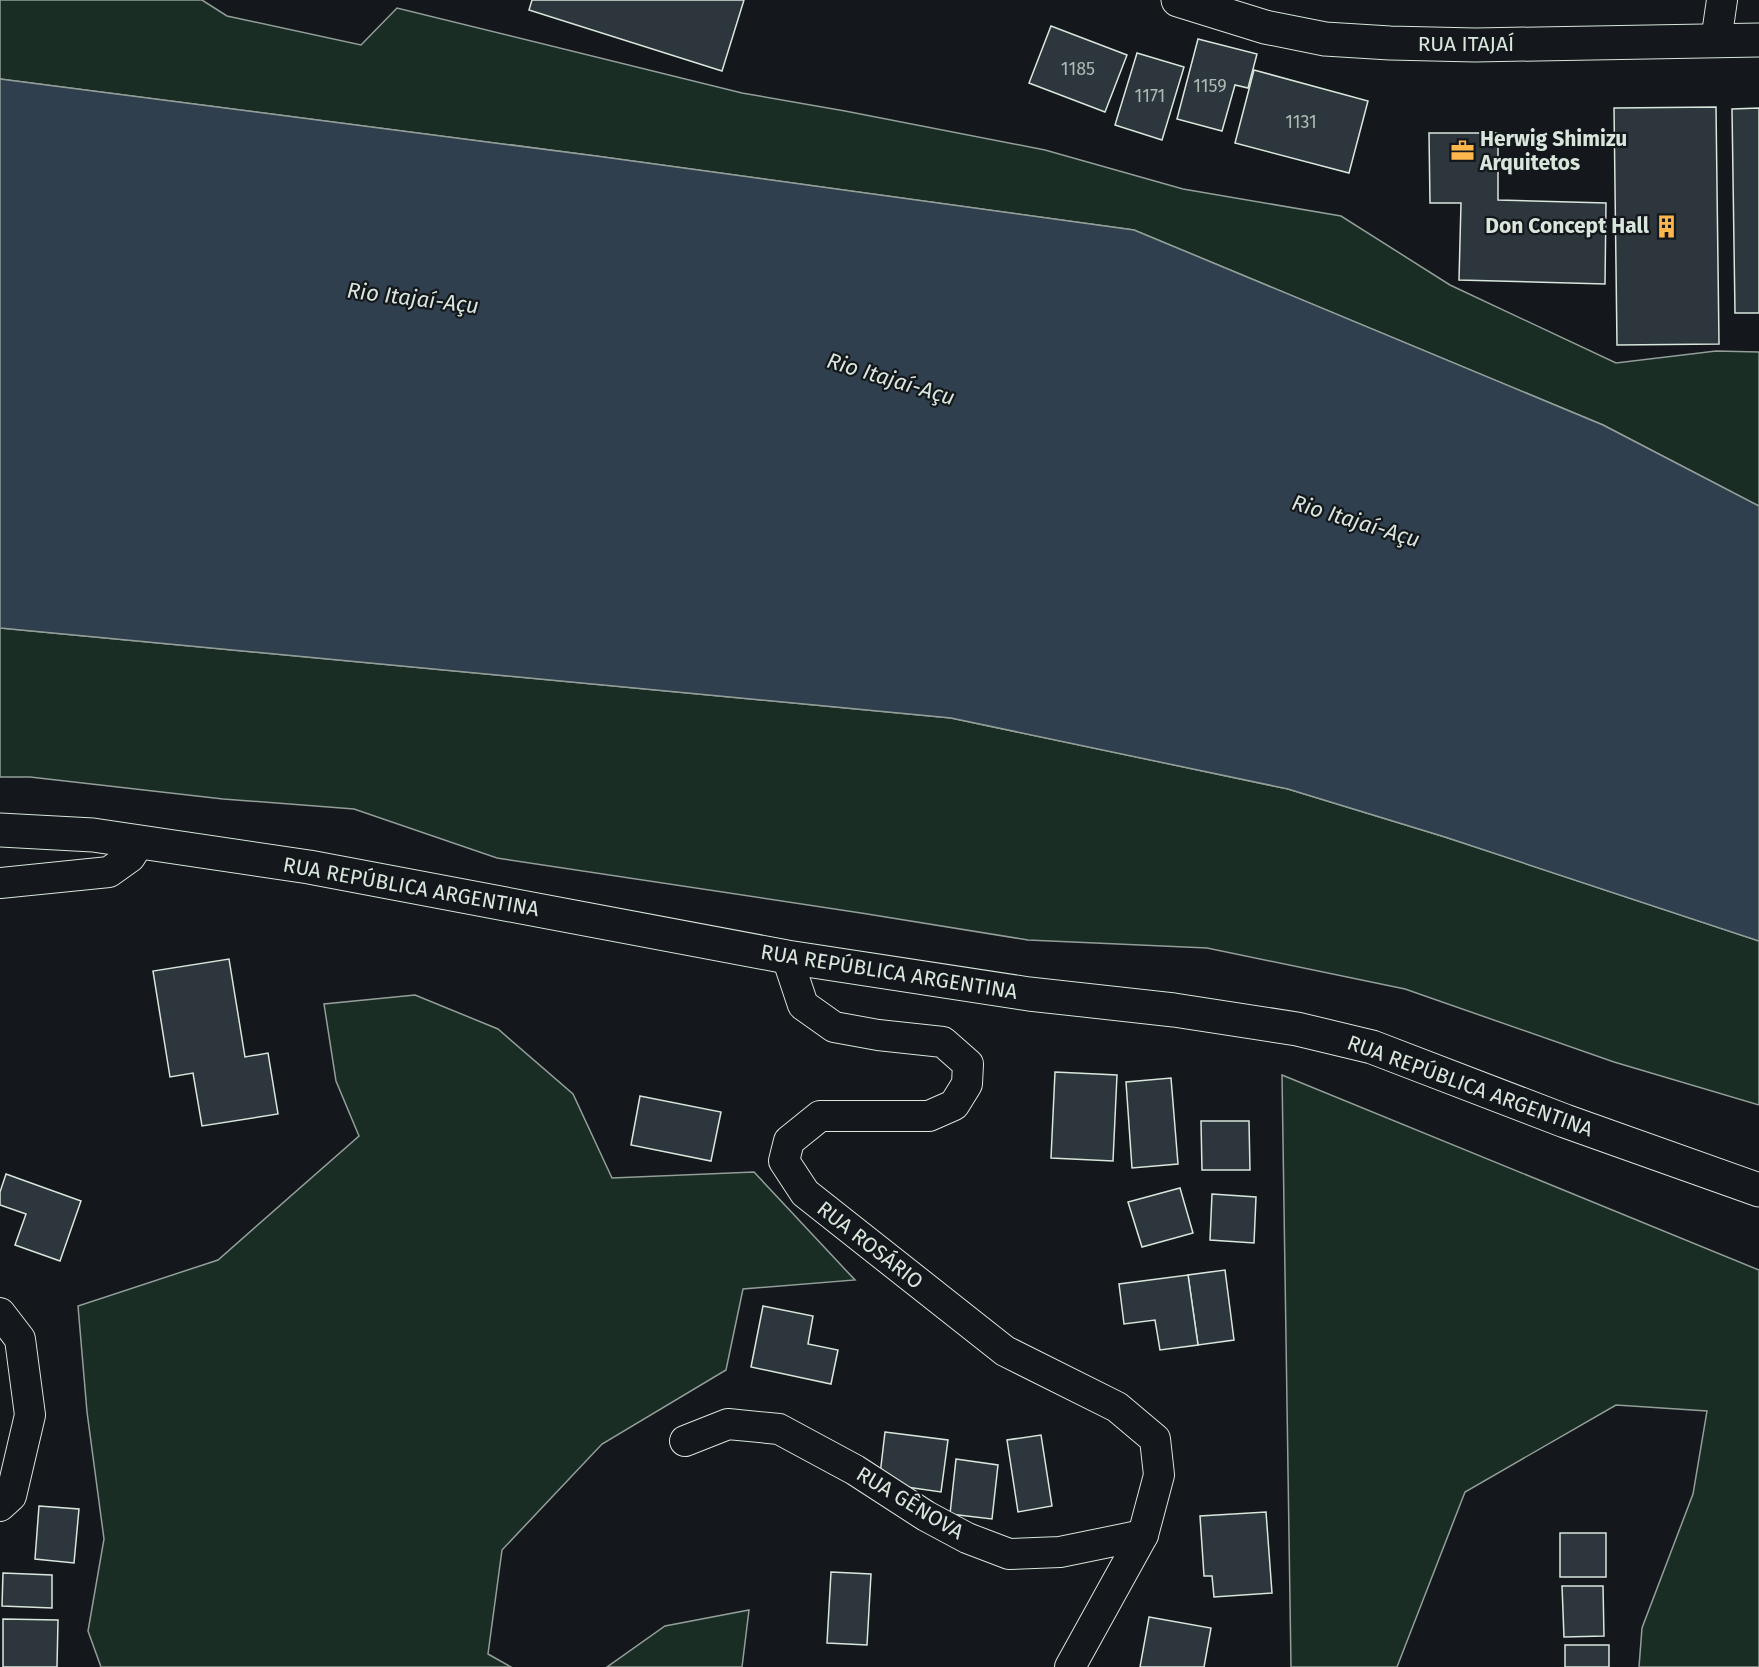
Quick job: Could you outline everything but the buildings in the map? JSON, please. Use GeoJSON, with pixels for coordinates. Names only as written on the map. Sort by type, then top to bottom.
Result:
{"type":"FeatureCollection","features":[{"type":"Feature","properties":{"kind":"main road","name":"RUA ITAJAÍ"},"geometry":{"type":"LineString","coordinates":[[1178,0],[1265,27],[1325,39],[1390,44],[1474,45],[1759,40]]}},
{"type":"Feature","properties":{"kind":"main road","name":"RUA REPÚBLICA ARGENTINA"},"geometry":{"type":"LineString","coordinates":[[0,830],[51,832],[140,841],[309,867],[787,957],[1029,994],[1174,1010],[1308,1031],[1372,1047],[1565,1121],[1759,1190]]}},
{"type":"Feature","properties":{"kind":"street"},"geometry":{"type":"LineString","coordinates":[[1716,41],[1722,0]]}},
{"type":"Feature","properties":{"kind":"street"},"geometry":{"type":"LineString","coordinates":[[0,883],[109,872],[130,857],[140,841]]}},
{"type":"Feature","properties":{"kind":"street","name":"RUA ROSÁRIO"},"geometry":{"type":"LineString","coordinates":[[787,957],[803,1005],[834,1027],[878,1035],[944,1042],[968,1064],[967,1084],[954,1105],[929,1116],[820,1116],[789,1142],[784,1161],[805,1193],[1005,1351],[1117,1407],[1155,1439],[1160,1475],[1143,1535],[1070,1667]]}},
{"type":"Feature","properties":{"kind":"street"},"geometry":{"type":"LineString","coordinates":[[0,1313],[20,1339],[30,1415],[11,1496],[0,1506]]}},
{"type":"Feature","properties":{"kind":"street","name":"RUA GÊNOVA"},"geometry":{"type":"LineString","coordinates":[[685,1441],[728,1424],[779,1429],[855,1470],[926,1516],[967,1538],[1009,1554],[1059,1552],[1143,1535]]}},
{"type":"Feature","properties":{"kind":"green space"},"geometry":{"type":"Polygon","coordinates":[[[0,0],[202,0],[227,16],[361,45],[397,8],[742,93],[1045,150],[1183,189],[1341,216],[1450,285],[1616,363],[1716,351],[1759,352],[1759,506],[1603,425],[1134,230],[596,156],[0,79],[0,0]]]}},
{"type":"Feature","properties":{"kind":"green space"},"geometry":{"type":"Polygon","coordinates":[[[0,628],[951,718],[1288,789],[1445,837],[1759,941],[1759,1105],[1614,1062],[1405,989],[1207,948],[1028,940],[497,858],[354,809],[223,799],[30,777],[0,777],[0,628]]]}},
{"type":"Feature","properties":{"kind":"green space"},"geometry":{"type":"Polygon","coordinates":[[[415,995],[498,1029],[573,1094],[612,1178],[754,1172],[855,1280],[743,1289],[726,1370],[602,1444],[502,1550],[488,1654],[511,1667],[101,1667],[88,1631],[104,1539],[87,1412],[78,1306],[218,1260],[359,1136],[336,1081],[324,1004],[415,995]]]}},
{"type":"Feature","properties":{"kind":"green space"},"geometry":{"type":"Polygon","coordinates":[[[1282,1075],[1759,1270],[1759,1667],[1639,1667],[1642,1628],[1693,1494],[1707,1411],[1616,1405],[1465,1492],[1397,1667],[1291,1667],[1282,1075]]]}},
{"type":"Feature","properties":{"kind":"green space"},"geometry":{"type":"Polygon","coordinates":[[[749,1610],[742,1667],[607,1667],[665,1626],[749,1610]]]}},
{"type":"Feature","properties":{"kind":"water","name":"Rio Itajaí-Açu"},"geometry":{"type":"Polygon","coordinates":[[[0,79],[596,156],[1134,230],[1603,425],[1759,506],[1759,941],[1445,837],[1288,789],[951,718],[0,628],[0,79]]]}},
{"type":"Feature","properties":{"kind":"place","name":"Herwig Shimizu Arquitetos"},"geometry":{"type":"Point","coordinates":[1462,151]}},
{"type":"Feature","properties":{"kind":"place","name":"Don Concept Hall"},"geometry":{"type":"Point","coordinates":[1667,226]}}]}
